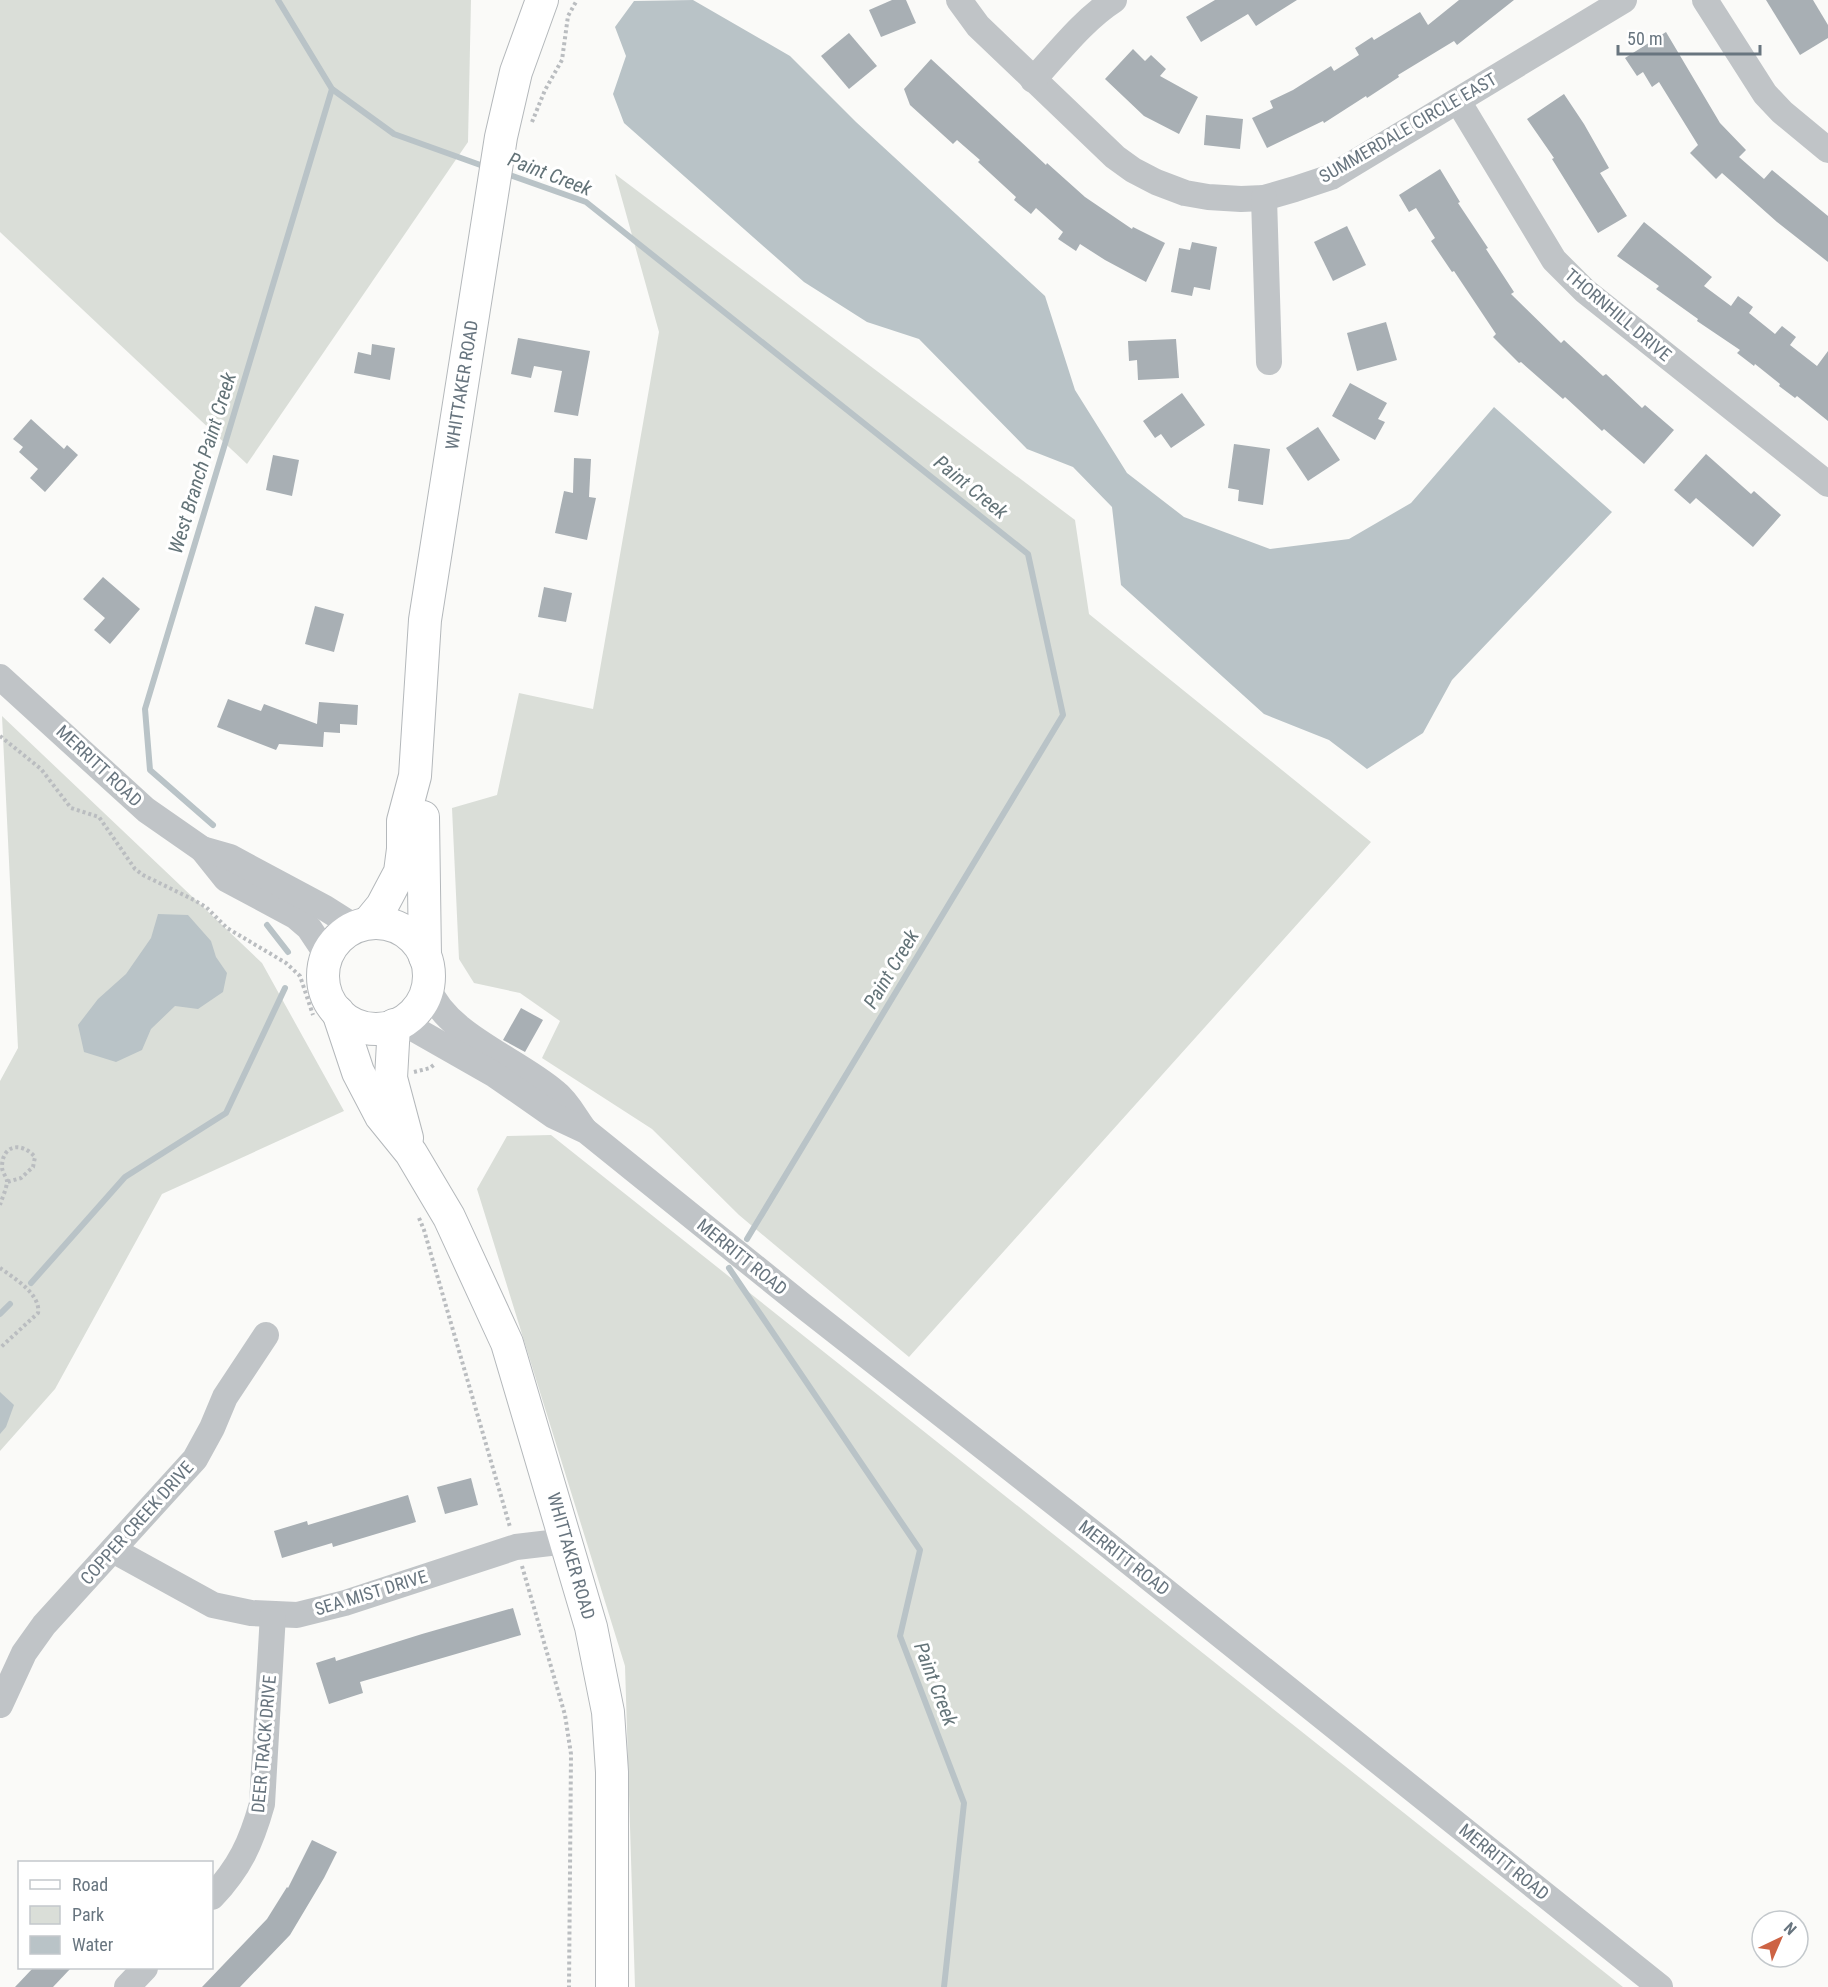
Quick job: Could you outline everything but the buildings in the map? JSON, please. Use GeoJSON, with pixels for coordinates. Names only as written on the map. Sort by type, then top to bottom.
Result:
{"type":"FeatureCollection","features":[{"type":"Feature","properties":{"kind":"main road","name":"WHITTAKER ROAD"},"geometry":{"type":"LineString","coordinates":[[361,925],[382,906],[400,872],[403,821],[415,776],[425,620],[490,211],[515,134],[516,72],[542,0]]}},
{"type":"Feature","properties":{"kind":"main road","name":"WHITTAKER ROAD"},"geometry":{"type":"LineString","coordinates":[[415,776],[423,820],[425,957]]}},
{"type":"Feature","properties":{"kind":"main road"},"geometry":{"type":"LineString","coordinates":[[361,925],[389,925],[408,934],[418,944],[429,972],[428,987],[414,1013],[398,1023],[379,1028],[364,1027],[350,1021],[326,1016],[329,1000],[324,985],[323,970],[327,955],[333,944],[343,934],[361,925]]}},
{"type":"Feature","properties":{"kind":"main road","name":"WHITTAKER ROAD"},"geometry":{"type":"LineString","coordinates":[[326,1016],[381,1116],[411,1153],[449,1217],[507,1343],[567,1541],[591,1627],[608,1712],[612,1772],[612,1987]]}},
{"type":"Feature","properties":{"kind":"main road","name":"WHITTAKER ROAD"},"geometry":{"type":"LineString","coordinates":[[398,1023],[391,1078],[411,1153]]}},
{"type":"Feature","properties":{"kind":"street","name":"SUMMERDALE CIRCLE EAST"},"geometry":{"type":"LineString","coordinates":[[959,0],[978,26],[1115,157],[1133,170],[1185,193],[1241,199],[1264,198],[1331,177],[1624,0]]}},
{"type":"Feature","properties":{"kind":"street"},"geometry":{"type":"LineString","coordinates":[[1034,80],[1104,6],[1114,0]]}},
{"type":"Feature","properties":{"kind":"street"},"geometry":{"type":"LineString","coordinates":[[1705,0],[1765,94],[1782,112],[1828,150]]}},
{"type":"Feature","properties":{"kind":"street","name":"THORNHILL DRIVE"},"geometry":{"type":"LineString","coordinates":[[1458,101],[1554,260],[1585,291],[1828,484]]}},
{"type":"Feature","properties":{"kind":"street"},"geometry":{"type":"LineString","coordinates":[[1264,198],[1269,362]]}},
{"type":"Feature","properties":{"kind":"street","name":"MERRITT ROAD"},"geometry":{"type":"LineString","coordinates":[[0,677],[146,810],[202,849],[226,879],[295,916],[309,928],[327,955]]}},
{"type":"Feature","properties":{"kind":"street","name":"MERRITT ROAD"},"geometry":{"type":"LineString","coordinates":[[202,849],[230,856],[361,925]]}},
{"type":"Feature","properties":{"kind":"street","name":"MERRITT ROAD"},"geometry":{"type":"LineString","coordinates":[[428,987],[438,1008],[454,1024],[558,1093],[586,1131]]}},
{"type":"Feature","properties":{"kind":"street","name":"MERRITT ROAD"},"geometry":{"type":"LineString","coordinates":[[398,1023],[495,1075],[554,1116],[586,1131],[811,1313],[1103,1541],[1660,1987]]}},
{"type":"Feature","properties":{"kind":"street","name":"COPPER CREEK DRIVE"},"geometry":{"type":"LineString","coordinates":[[0,1705],[24,1653],[44,1625],[195,1459],[212,1428],[225,1397],[266,1335]]}},
{"type":"Feature","properties":{"kind":"street","name":"SEA MIST DRIVE"},"geometry":{"type":"LineString","coordinates":[[113,1550],[213,1605],[251,1613],[297,1615],[345,1603],[516,1547],[567,1541]]}},
{"type":"Feature","properties":{"kind":"street","name":"DEER TRACK DRIVE"},"geometry":{"type":"LineString","coordinates":[[213,1896],[244,1856],[254,1833],[262,1804],[273,1614]]}},
{"type":"Feature","properties":{"kind":"street"},"geometry":{"type":"LineString","coordinates":[[127,1987],[144,1969]]}},
{"type":"Feature","properties":{"kind":"path"},"geometry":{"type":"LineString","coordinates":[[515,134],[562,60],[568,16],[576,0]]}},
{"type":"Feature","properties":{"kind":"path"},"geometry":{"type":"LineString","coordinates":[[0,736],[41,769],[71,808],[99,817],[135,869],[200,903],[227,928],[286,963],[300,976],[326,1016]]}},
{"type":"Feature","properties":{"kind":"path"},"geometry":{"type":"LineString","coordinates":[[410,1072],[430,1068],[439,1055]]}},
{"type":"Feature","properties":{"kind":"path"},"geometry":{"type":"LineString","coordinates":[[0,1205],[7,1182],[2,1168],[5,1156],[12,1148],[21,1146],[28,1149],[35,1157],[33,1167],[27,1174],[7,1182]]}},
{"type":"Feature","properties":{"kind":"path"},"geometry":{"type":"LineString","coordinates":[[413,1209],[424,1230],[512,1534]]}},
{"type":"Feature","properties":{"kind":"path"},"geometry":{"type":"LineString","coordinates":[[0,1268],[17,1280],[39,1306],[38,1313],[0,1348]]}},
{"type":"Feature","properties":{"kind":"path"},"geometry":{"type":"LineString","coordinates":[[520,1561],[565,1715],[571,1754],[569,1987]]}},
{"type":"Feature","properties":{"kind":"green space"},"geometry":{"type":"Polygon","coordinates":[[[0,0],[471,0],[468,142],[247,464],[0,232],[0,0]]]}},
{"type":"Feature","properties":{"kind":"green space"},"geometry":{"type":"Polygon","coordinates":[[[615,174],[1075,520],[1089,614],[1371,842],[909,1357],[739,1215],[652,1129],[542,1058],[560,1021],[520,993],[474,983],[459,959],[452,808],[497,795],[519,693],[593,709],[659,332],[615,174]]]}},
{"type":"Feature","properties":{"kind":"green space"},"geometry":{"type":"Polygon","coordinates":[[[2,716],[262,963],[344,1111],[162,1194],[55,1389],[0,1451],[0,1081],[18,1048],[2,716]]]}},
{"type":"Feature","properties":{"kind":"green space"},"geometry":{"type":"Polygon","coordinates":[[[551,1135],[1623,1987],[635,1987],[625,1666],[477,1189],[507,1136],[551,1135]]]}},
{"type":"Feature","properties":{"kind":"water"},"geometry":{"type":"Polygon","coordinates":[[[693,0],[790,56],[856,122],[1045,296],[1075,390],[1127,473],[1184,517],[1270,549],[1349,539],[1411,503],[1494,407],[1612,512],[1452,680],[1423,733],[1367,769],[1329,740],[1264,714],[1121,585],[1112,507],[1073,467],[1027,449],[919,339],[867,322],[804,282],[624,123],[613,94],[626,56],[615,27],[634,1],[693,0]]]}},
{"type":"Feature","properties":{"kind":"water"},"geometry":{"type":"Polygon","coordinates":[[[158,914],[188,915],[211,941],[216,957],[227,973],[223,992],[198,1009],[175,1006],[151,1029],[142,1050],[116,1062],[84,1052],[78,1025],[98,999],[126,974],[151,938],[158,914]]]}},
{"type":"Feature","properties":{"kind":"water"},"geometry":{"type":"Polygon","coordinates":[[[0,1392],[14,1405],[6,1427],[0,1434],[0,1392]]]}},
{"type":"Feature","properties":{"kind":"waterway","name":"Paint Creek"},"geometry":{"type":"LineString","coordinates":[[278,0],[332,89],[394,134],[486,167]]}},
{"type":"Feature","properties":{"kind":"waterway","name":"West Branch Paint Creek"},"geometry":{"type":"LineString","coordinates":[[213,825],[150,770],[145,709],[332,89]]}},
{"type":"Feature","properties":{"kind":"waterway","name":"Paint Creek"},"geometry":{"type":"LineString","coordinates":[[504,173],[586,202],[1028,554],[1063,715],[747,1239]]}},
{"type":"Feature","properties":{"kind":"waterway","name":"West Branch Paint Creek"},"geometry":{"type":"LineString","coordinates":[[267,925],[288,952]]}},
{"type":"Feature","properties":{"kind":"waterway","name":"West Branch Paint Creek"},"geometry":{"type":"LineString","coordinates":[[31,1283],[125,1177],[226,1113],[285,988]]}},
{"type":"Feature","properties":{"kind":"waterway","name":"Paint Creek"},"geometry":{"type":"LineString","coordinates":[[729,1268],[920,1550],[900,1636],[964,1803],[944,1987]]}},
{"type":"Feature","properties":{"kind":"waterway","name":"West Branch Paint Creek"},"geometry":{"type":"LineString","coordinates":[[0,1314],[10,1304]]}}]}
